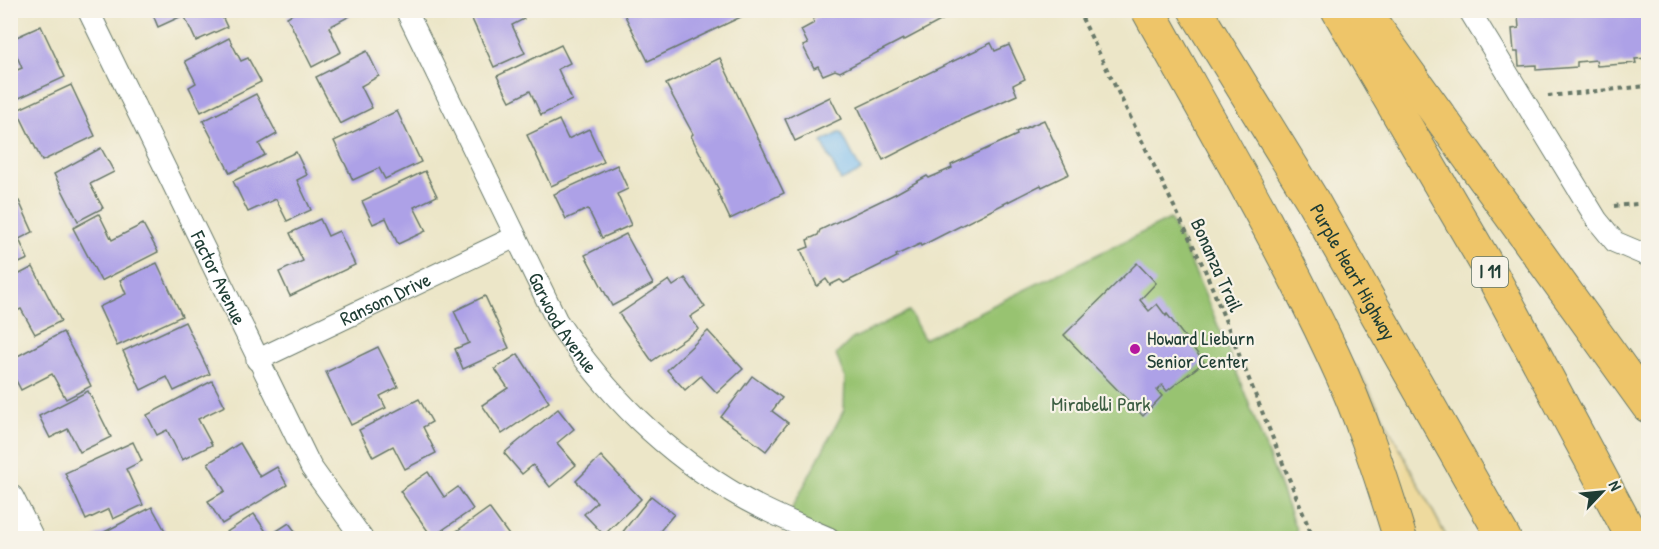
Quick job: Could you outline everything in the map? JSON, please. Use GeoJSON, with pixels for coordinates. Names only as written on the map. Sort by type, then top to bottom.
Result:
{"type":"FeatureCollection","features":[{"type":"Feature","properties":{"kind":"highway"},"geometry":{"type":"LineString","coordinates":[[1148,10],[1299,286],[1334,356],[1372,451],[1400,538]]}},
{"type":"Feature","properties":{"kind":"highway","name":"Purple Heart Highway"},"geometry":{"type":"LineString","coordinates":[[1195,10],[1311,198],[1504,538]]}},
{"type":"Feature","properties":{"kind":"highway","name":"I 11"},"geometry":{"type":"LineString","coordinates":[[1338,10],[1489,269],[1633,538]]}},
{"type":"Feature","properties":{"kind":"highway"},"geometry":{"type":"LineString","coordinates":[[1363,10],[1648,406]]}},
{"type":"Feature","properties":{"kind":"street","name":"Factor Avenue"},"geometry":{"type":"LineString","coordinates":[[88,10],[311,467],[362,538]]}},
{"type":"Feature","properties":{"kind":"street","name":"Garwood Avenue"},"geometry":{"type":"LineString","coordinates":[[406,10],[514,237],[557,321],[586,364],[624,408],[675,455],[742,498],[828,538]]}},
{"type":"Feature","properties":{"kind":"street"},"geometry":{"type":"LineString","coordinates":[[1469,10],[1598,220],[1615,242],[1648,256]]}},
{"type":"Feature","properties":{"kind":"street","name":"Ransom Drive"},"geometry":{"type":"LineString","coordinates":[[257,360],[514,237]]}},
{"type":"Feature","properties":{"kind":"street"},"geometry":{"type":"LineString","coordinates":[[10,498],[30,538]]}},
{"type":"Feature","properties":{"kind":"path","name":"Bonanza Trail"},"geometry":{"type":"LineString","coordinates":[[1078,10],[1205,270],[1313,538]]}},
{"type":"Feature","properties":{"kind":"path"},"geometry":{"type":"LineString","coordinates":[[1552,104],[1547,96],[1648,86]]}},
{"type":"Feature","properties":{"kind":"path"},"geometry":{"type":"LineString","coordinates":[[1608,196],[1614,206],[1648,203]]}},
{"type":"Feature","properties":{"kind":"green space","name":"Mirabelli Park"},"geometry":{"type":"Polygon","coordinates":[[[1170,219],[1222,334],[1297,532],[1282,538],[829,538],[787,518],[844,410],[845,378],[836,355],[852,339],[909,311],[924,339],[1170,219]]]}},
{"type":"Feature","properties":{"kind":"sand"},"geometry":{"type":"Polygon","coordinates":[[[1350,362],[1357,367],[1447,538],[1415,538],[1350,362]]]}},
{"type":"Feature","properties":{"kind":"water"},"geometry":{"type":"Polygon","coordinates":[[[841,132],[861,171],[841,181],[822,142],[841,132]]]}},
{"type":"Feature","properties":{"kind":"building"},"geometry":{"type":"Polygon","coordinates":[[[151,10],[219,10],[227,27],[196,41],[184,15],[158,27],[151,10]]]}},
{"type":"Feature","properties":{"kind":"building"},"geometry":{"type":"Polygon","coordinates":[[[299,10],[347,10],[350,16],[329,27],[341,52],[312,67],[287,17],[299,10]]]}},
{"type":"Feature","properties":{"kind":"building"},"geometry":{"type":"Polygon","coordinates":[[[485,10],[520,10],[524,19],[512,25],[525,53],[494,67],[471,17],[485,10]]]}},
{"type":"Feature","properties":{"kind":"building"},"geometry":{"type":"Polygon","coordinates":[[[622,10],[743,10],[744,13],[743,16],[648,61],[622,10]]]}},
{"type":"Feature","properties":{"kind":"building"},"geometry":{"type":"Polygon","coordinates":[[[831,10],[965,10],[840,72],[835,70],[823,75],[818,66],[814,68],[803,46],[808,44],[801,30],[814,23],[813,19],[831,10]]]}},
{"type":"Feature","properties":{"kind":"building"},"geometry":{"type":"Polygon","coordinates":[[[1535,10],[1648,10],[1648,58],[1635,59],[1636,63],[1597,66],[1596,60],[1577,62],[1577,67],[1536,70],[1536,65],[1519,66],[1518,52],[1514,52],[1512,29],[1519,28],[1518,16],[1535,14],[1535,10]]]}},
{"type":"Feature","properties":{"kind":"building"},"geometry":{"type":"Polygon","coordinates":[[[41,26],[65,77],[17,99],[10,85],[10,73],[22,68],[10,40],[41,26]]]}},
{"type":"Feature","properties":{"kind":"building"},"geometry":{"type":"Polygon","coordinates":[[[229,38],[241,61],[248,58],[261,82],[201,112],[189,87],[196,83],[185,61],[229,38]]]}},
{"type":"Feature","properties":{"kind":"building"},"geometry":{"type":"Polygon","coordinates":[[[991,43],[995,51],[1009,45],[1025,79],[1013,85],[1017,95],[965,118],[883,160],[858,107],[991,43]]]}},
{"type":"Feature","properties":{"kind":"building"},"geometry":{"type":"Polygon","coordinates":[[[561,45],[570,63],[558,69],[572,100],[541,115],[530,91],[510,101],[497,76],[561,45]]]}},
{"type":"Feature","properties":{"kind":"building"},"geometry":{"type":"Polygon","coordinates":[[[367,51],[379,76],[361,86],[372,108],[340,124],[316,77],[367,51]]]}},
{"type":"Feature","properties":{"kind":"building"},"geometry":{"type":"Polygon","coordinates":[[[720,58],[784,193],[730,219],[717,191],[719,190],[691,136],[693,134],[666,84],[720,58]]]}},
{"type":"Feature","properties":{"kind":"building"},"geometry":{"type":"Polygon","coordinates":[[[71,85],[95,136],[42,161],[17,110],[71,85]]]}},
{"type":"Feature","properties":{"kind":"building"},"geometry":{"type":"Polygon","coordinates":[[[256,94],[277,134],[259,144],[265,155],[230,173],[203,121],[256,94]]]}},
{"type":"Feature","properties":{"kind":"building"},"geometry":{"type":"Polygon","coordinates":[[[830,97],[841,119],[795,141],[785,119],[830,97]]]}},
{"type":"Feature","properties":{"kind":"building"},"geometry":{"type":"Polygon","coordinates":[[[397,111],[421,162],[385,179],[379,168],[353,180],[334,141],[397,111]]]}},
{"type":"Feature","properties":{"kind":"building"},"geometry":{"type":"Polygon","coordinates":[[[559,120],[568,139],[589,129],[604,162],[551,186],[527,135],[559,120]]]}},
{"type":"Feature","properties":{"kind":"building"},"geometry":{"type":"Polygon","coordinates":[[[1044,120],[1069,174],[1042,187],[1041,185],[921,246],[920,244],[896,255],[897,257],[844,283],[840,280],[830,285],[826,279],[817,286],[801,250],[809,247],[807,240],[818,235],[820,230],[927,176],[929,178],[952,168],[951,165],[1044,120]]]}},
{"type":"Feature","properties":{"kind":"building"},"geometry":{"type":"Polygon","coordinates":[[[101,148],[114,172],[90,184],[103,208],[78,221],[54,174],[101,148]]]}},
{"type":"Feature","properties":{"kind":"building"},"geometry":{"type":"Polygon","coordinates":[[[296,152],[307,175],[297,180],[311,210],[287,221],[276,199],[248,212],[233,181],[296,152]]]}},
{"type":"Feature","properties":{"kind":"building"},"geometry":{"type":"Polygon","coordinates":[[[617,165],[628,189],[617,194],[631,225],[602,238],[588,209],[566,219],[554,194],[617,165]]]}},
{"type":"Feature","properties":{"kind":"building"},"geometry":{"type":"Polygon","coordinates":[[[425,171],[437,196],[414,207],[426,231],[398,244],[386,218],[373,224],[362,201],[425,171]]]}},
{"type":"Feature","properties":{"kind":"building"},"geometry":{"type":"Polygon","coordinates":[[[19,201],[33,232],[19,239],[28,259],[10,267],[10,204],[19,201]]]}},
{"type":"Feature","properties":{"kind":"building"},"geometry":{"type":"Polygon","coordinates":[[[99,214],[112,240],[143,224],[158,252],[101,281],[73,228],[99,214]]]}},
{"type":"Feature","properties":{"kind":"building"},"geometry":{"type":"Polygon","coordinates":[[[320,219],[328,236],[339,231],[355,265],[290,296],[279,272],[303,261],[290,233],[320,219]]]}},
{"type":"Feature","properties":{"kind":"building"},"geometry":{"type":"Polygon","coordinates":[[[626,234],[653,284],[612,306],[585,255],[626,234]]]}},
{"type":"Feature","properties":{"kind":"building"},"geometry":{"type":"Polygon","coordinates":[[[157,263],[182,316],[117,346],[99,307],[126,294],[120,280],[157,263]]]}},
{"type":"Feature","properties":{"kind":"building","name":"Howard Lieburn Senior Center"},"geometry":{"type":"Polygon","coordinates":[[[1137,263],[1156,283],[1140,300],[1149,311],[1157,304],[1204,362],[1167,391],[1162,385],[1157,390],[1162,396],[1143,416],[1064,335],[1137,263]]]}},
{"type":"Feature","properties":{"kind":"building"},"geometry":{"type":"Polygon","coordinates":[[[33,267],[61,321],[35,334],[21,309],[10,314],[10,279],[33,267]]]}},
{"type":"Feature","properties":{"kind":"building"},"geometry":{"type":"Polygon","coordinates":[[[685,278],[705,307],[690,317],[699,329],[652,361],[619,314],[669,280],[673,286],[685,278]]]}},
{"type":"Feature","properties":{"kind":"building"},"geometry":{"type":"Polygon","coordinates":[[[485,296],[509,348],[463,369],[455,349],[469,343],[454,311],[485,296]]]}},
{"type":"Feature","properties":{"kind":"building"},"geometry":{"type":"Polygon","coordinates":[[[185,322],[210,374],[174,391],[167,377],[141,390],[123,351],[185,322]]]}},
{"type":"Feature","properties":{"kind":"building"},"geometry":{"type":"Polygon","coordinates":[[[708,331],[743,369],[717,393],[701,376],[685,390],[667,370],[708,331]]]}},
{"type":"Feature","properties":{"kind":"building"},"geometry":{"type":"Polygon","coordinates":[[[63,332],[91,386],[66,399],[52,374],[21,390],[10,369],[10,360],[63,332]]]}},
{"type":"Feature","properties":{"kind":"building"},"geometry":{"type":"Polygon","coordinates":[[[378,347],[398,387],[380,396],[386,408],[351,425],[326,372],[378,347]]]}},
{"type":"Feature","properties":{"kind":"building"},"geometry":{"type":"Polygon","coordinates":[[[518,354],[549,402],[502,434],[482,405],[508,388],[495,369],[518,354]]]}},
{"type":"Feature","properties":{"kind":"building"},"geometry":{"type":"Polygon","coordinates":[[[752,376],[782,398],[772,411],[788,423],[766,451],[721,417],[752,376]]]}},
{"type":"Feature","properties":{"kind":"building"},"geometry":{"type":"Polygon","coordinates":[[[212,381],[225,406],[198,419],[212,445],[182,460],[167,430],[157,435],[147,415],[212,381]]]}},
{"type":"Feature","properties":{"kind":"building"},"geometry":{"type":"Polygon","coordinates":[[[88,391],[111,437],[80,452],[68,429],[50,438],[39,416],[88,391]]]}},
{"type":"Feature","properties":{"kind":"building"},"geometry":{"type":"Polygon","coordinates":[[[419,399],[432,422],[423,427],[436,453],[405,469],[393,446],[373,457],[359,430],[419,399]]]}},
{"type":"Feature","properties":{"kind":"building"},"geometry":{"type":"Polygon","coordinates":[[[558,409],[574,429],[557,443],[576,465],[550,487],[533,465],[522,474],[504,453],[558,409]]]}},
{"type":"Feature","properties":{"kind":"building"},"geometry":{"type":"Polygon","coordinates":[[[133,442],[142,461],[126,469],[143,505],[113,519],[109,509],[86,520],[65,473],[133,442]]]}},
{"type":"Feature","properties":{"kind":"building"},"geometry":{"type":"Polygon","coordinates":[[[240,443],[260,477],[277,467],[287,485],[222,524],[208,501],[225,491],[208,463],[240,443]]]}},
{"type":"Feature","properties":{"kind":"building"},"geometry":{"type":"Polygon","coordinates":[[[601,456],[641,499],[604,535],[584,514],[597,502],[576,481],[601,456]]]}},
{"type":"Feature","properties":{"kind":"building"},"geometry":{"type":"Polygon","coordinates":[[[428,472],[444,497],[458,487],[473,509],[432,537],[400,491],[428,472]]]}},
{"type":"Feature","properties":{"kind":"building"},"geometry":{"type":"Polygon","coordinates":[[[651,496],[674,514],[660,531],[670,538],[618,538],[651,496]]]}},
{"type":"Feature","properties":{"kind":"building"},"geometry":{"type":"Polygon","coordinates":[[[152,507],[169,538],[93,538],[152,507]]]}},
{"type":"Feature","properties":{"kind":"building"},"geometry":{"type":"Polygon","coordinates":[[[489,508],[511,538],[447,538],[489,508]]]}},
{"type":"Feature","properties":{"kind":"building"},"geometry":{"type":"Polygon","coordinates":[[[254,514],[269,536],[289,523],[300,538],[232,538],[227,532],[254,514]]]}},
{"type":"Feature","properties":{"kind":"place","name":"Howard Lieburn Senior Center"},"geometry":{"type":"Point","coordinates":[1135,349]}}]}
